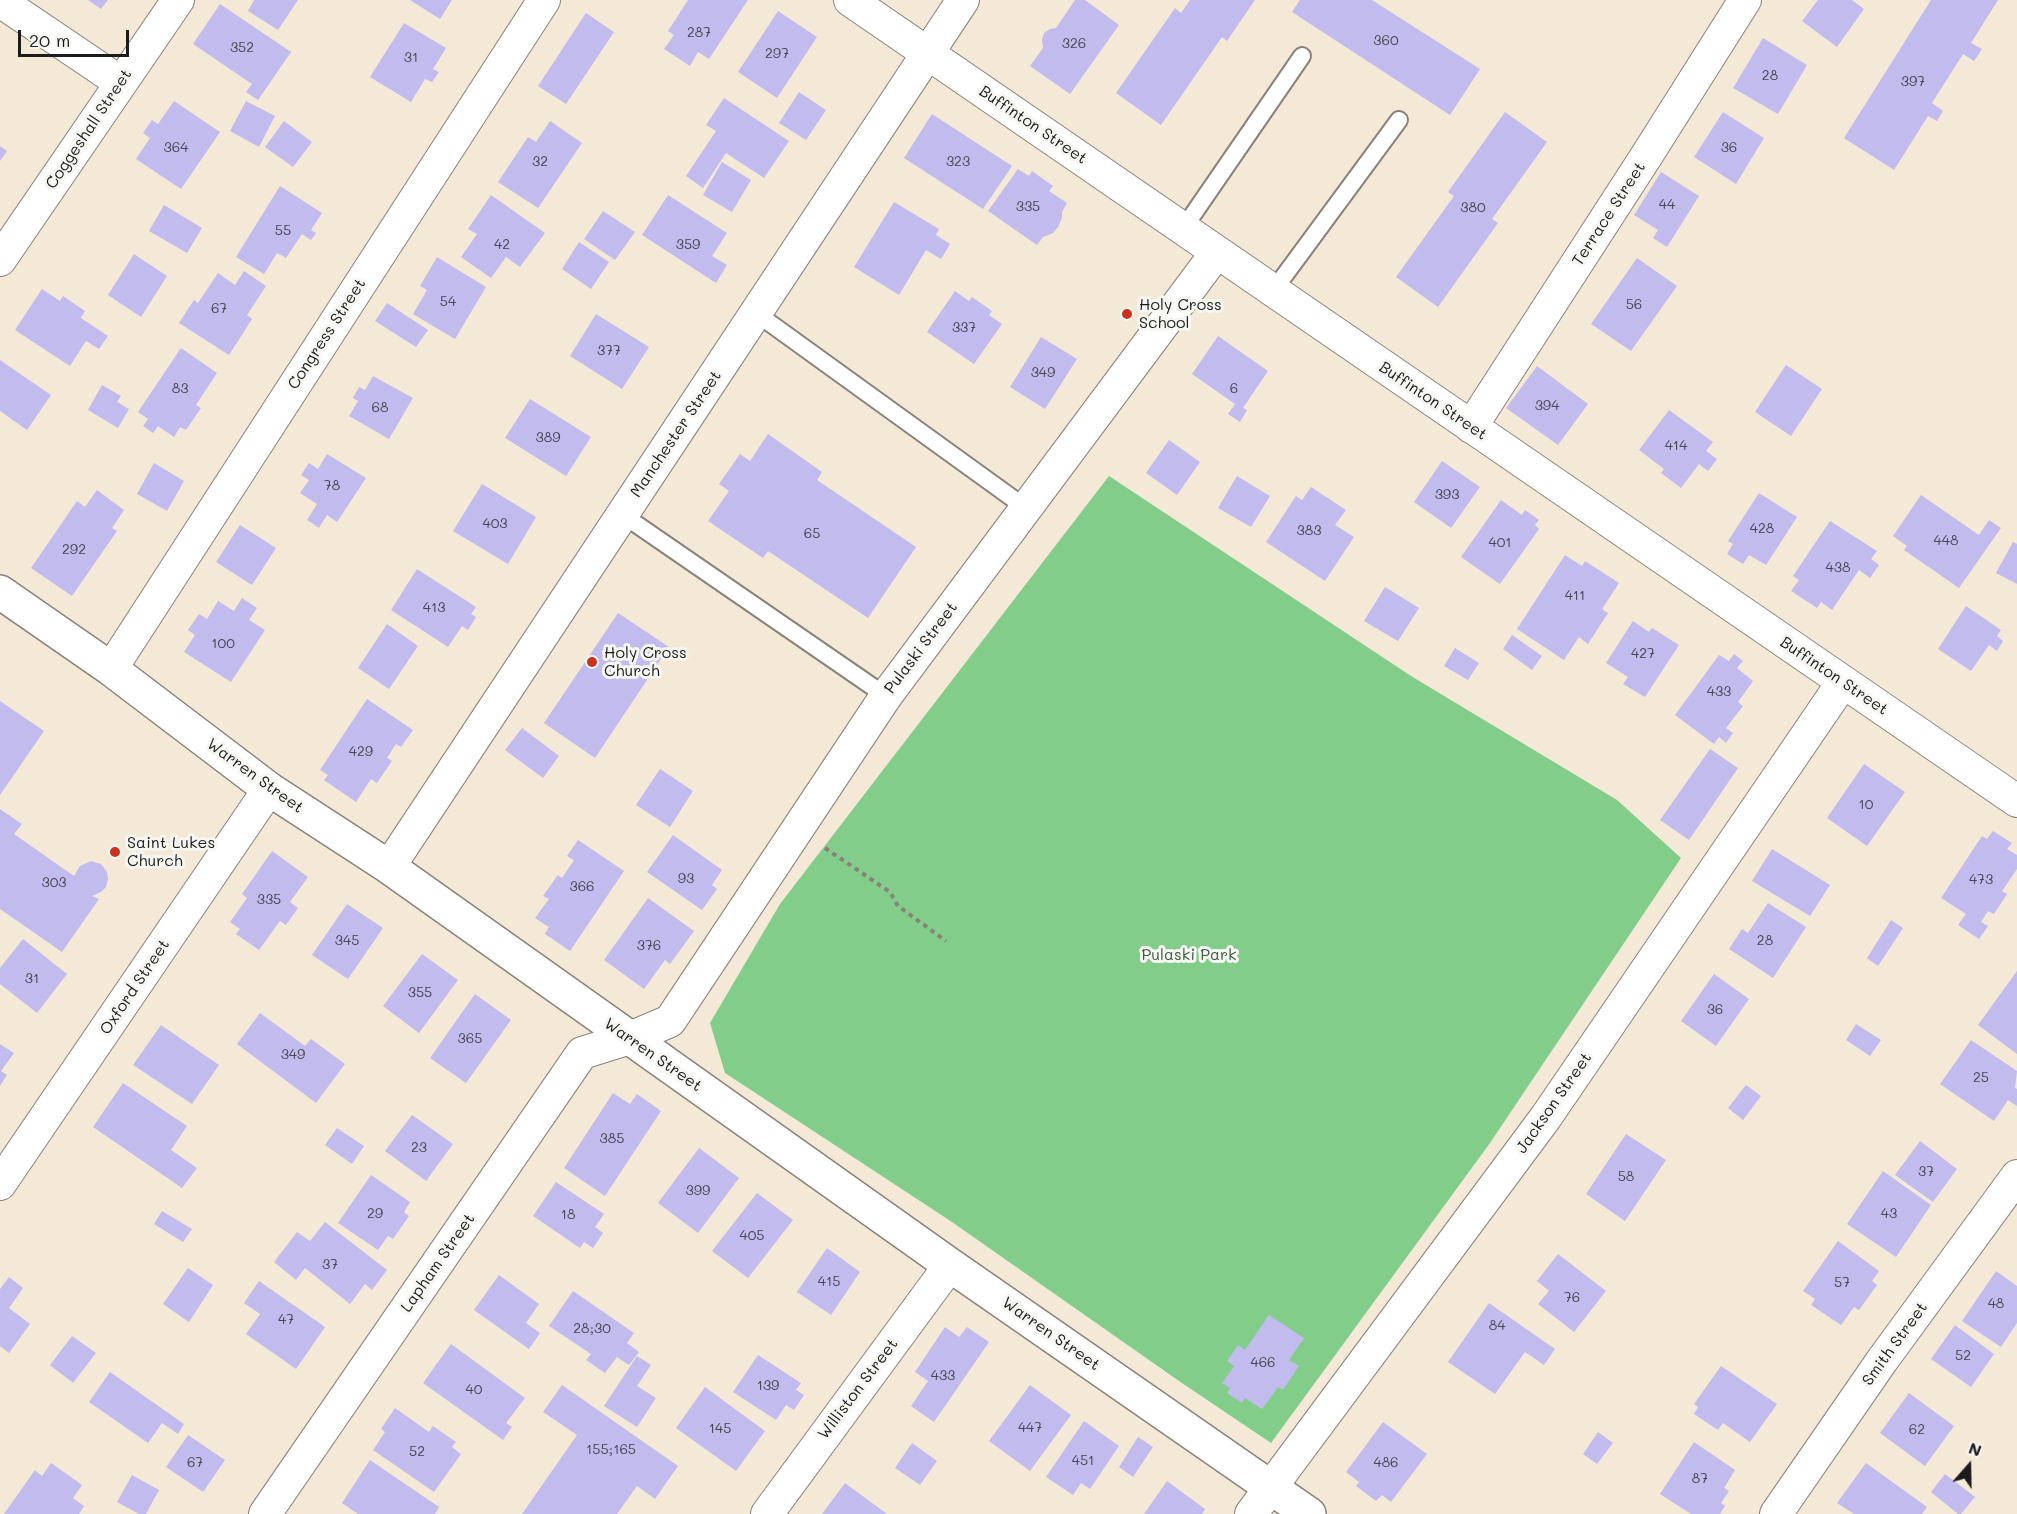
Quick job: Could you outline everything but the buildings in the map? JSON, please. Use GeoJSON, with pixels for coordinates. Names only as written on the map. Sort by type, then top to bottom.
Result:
{"type":"FeatureCollection","features":[{"type":"Feature","properties":{"kind":"street","name":"Coggeshall Street"},"geometry":{"type":"LineString","coordinates":[[0,260],[178,0]]}},
{"type":"Feature","properties":{"kind":"street","name":"Congress Street"},"geometry":{"type":"LineString","coordinates":[[111,669],[544,0]]}},
{"type":"Feature","properties":{"kind":"street","name":"Buffinton Street"},"geometry":{"type":"LineString","coordinates":[[850,0],[2017,801]]}},
{"type":"Feature","properties":{"kind":"street","name":"Manchester Street"},"geometry":{"type":"LineString","coordinates":[[389,867],[963,0]]}},
{"type":"Feature","properties":{"kind":"street","name":"Terrace Street"},"geometry":{"type":"LineString","coordinates":[[1471,427],[1745,0]]}},
{"type":"Feature","properties":{"kind":"street"},"geometry":{"type":"LineString","coordinates":[[0,1],[120,82]]}},
{"type":"Feature","properties":{"kind":"street","name":"Pulaski Street"},"geometry":{"type":"LineString","coordinates":[[630,1038],[670,1021],[886,696],[1217,252]]}},
{"type":"Feature","properties":{"kind":"street","name":"Warren Street"},"geometry":{"type":"LineString","coordinates":[[0,592],[111,669],[269,789],[389,867],[950,1264],[1309,1514]]}},
{"type":"Feature","properties":{"kind":"street","name":"Jackson Street"},"geometry":{"type":"LineString","coordinates":[[1251,1514],[1546,1117],[1843,682]]}},
{"type":"Feature","properties":{"kind":"street","name":"Oxford Street"},"geometry":{"type":"LineString","coordinates":[[0,1184],[269,789]]}},
{"type":"Feature","properties":{"kind":"street","name":"Lapham Street"},"geometry":{"type":"LineString","coordinates":[[265,1514],[582,1053],[630,1038]]}},
{"type":"Feature","properties":{"kind":"street","name":"Smith Street"},"geometry":{"type":"LineString","coordinates":[[1776,1514],[1881,1362],[2017,1176]]}},
{"type":"Feature","properties":{"kind":"street","name":"Williston Street"},"geometry":{"type":"LineString","coordinates":[[766,1514],[950,1264]]}},
{"type":"Feature","properties":{"kind":"lane"},"geometry":{"type":"LineString","coordinates":[[1183,229],[1302,56]]}},
{"type":"Feature","properties":{"kind":"lane"},"geometry":{"type":"LineString","coordinates":[[1273,291],[1399,120]]}},
{"type":"Feature","properties":{"kind":"lane"},"geometry":{"type":"LineString","coordinates":[[756,313],[1026,508]]}},
{"type":"Feature","properties":{"kind":"lane"},"geometry":{"type":"LineString","coordinates":[[623,515],[886,696]]}},
{"type":"Feature","properties":{"kind":"path"},"geometry":{"type":"LineString","coordinates":[[798,828],[890,892],[898,906],[945,941]]}},
{"type":"Feature","properties":{"kind":"green space","name":"Pulaski Park"},"geometry":{"type":"Polygon","coordinates":[[[1109,476],[1411,676],[1617,800],[1681,858],[1490,1143],[1271,1443],[952,1222],[725,1073],[710,1023],[780,904],[1109,476]]]}},
{"type":"Feature","properties":{"kind":"place","name":"Holy Cross School"},"geometry":{"type":"Point","coordinates":[1127,314]}},
{"type":"Feature","properties":{"kind":"place","name":"Holy Cross Church"},"geometry":{"type":"Point","coordinates":[592,662]}},
{"type":"Feature","properties":{"kind":"place","name":"Saint Lukes Church"},"geometry":{"type":"Point","coordinates":[115,852]}}]}
